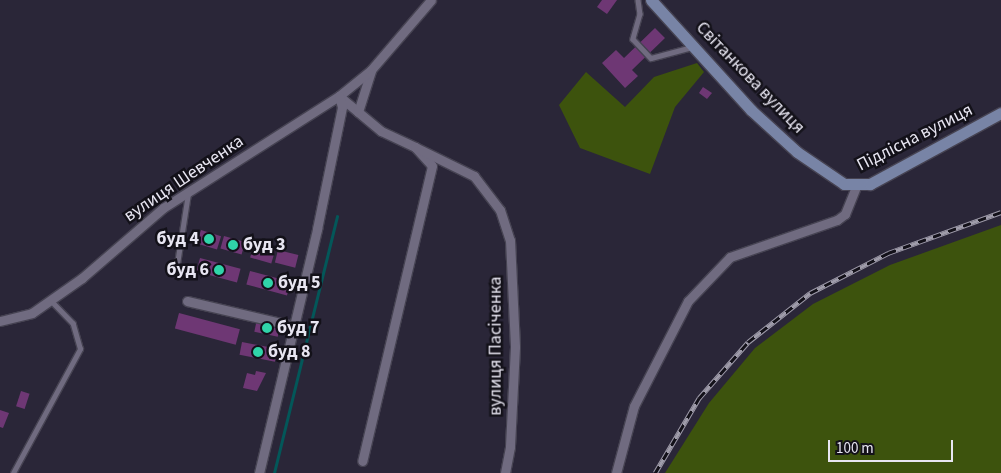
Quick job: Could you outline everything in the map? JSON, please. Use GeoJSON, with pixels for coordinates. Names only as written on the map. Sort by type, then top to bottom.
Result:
{"type":"FeatureCollection","features":[{"type":"Feature","properties":{"kind":"main road","name":"Світанкова вулиця"},"geometry":{"type":"LineString","coordinates":[[651,0],[695,46],[751,110],[798,152],[834,180],[856,187]]}},
{"type":"Feature","properties":{"kind":"main road","name":"Підлісна вулиця"},"geometry":{"type":"LineString","coordinates":[[856,187],[885,176],[1001,113]]}},
{"type":"Feature","properties":{"kind":"street"},"geometry":{"type":"LineString","coordinates":[[358,112],[371,70],[431,0]]}},
{"type":"Feature","properties":{"kind":"street","name":"вулиця Шевченка"},"geometry":{"type":"LineString","coordinates":[[0,321],[21,318],[49,300],[188,193],[339,96],[371,70]]}},
{"type":"Feature","properties":{"kind":"street"},"geometry":{"type":"LineString","coordinates":[[259,473],[294,326],[342,107],[339,96]]}},
{"type":"Feature","properties":{"kind":"street","name":"вулиця Пасіченка"},"geometry":{"type":"LineString","coordinates":[[339,96],[380,131],[474,176],[500,210],[510,240],[515,337],[510,447],[504,473]]}},
{"type":"Feature","properties":{"kind":"street","name":"вулиця Пасіченка"},"geometry":{"type":"LineString","coordinates":[[362,461],[432,174],[432,166],[415,147]]}},
{"type":"Feature","properties":{"kind":"street","name":"Підлісна вулиця"},"geometry":{"type":"LineString","coordinates":[[616,473],[634,406],[688,301],[730,257],[837,220],[845,214],[856,187]]}},
{"type":"Feature","properties":{"kind":"street"},"geometry":{"type":"LineString","coordinates":[[187,301],[294,326]]}},
{"type":"Feature","properties":{"kind":"lane"},"geometry":{"type":"LineString","coordinates":[[638,0],[640,14],[633,38],[651,58],[695,46]]}},
{"type":"Feature","properties":{"kind":"lane"},"geometry":{"type":"LineString","coordinates":[[177,264],[188,193]]}},
{"type":"Feature","properties":{"kind":"lane"},"geometry":{"type":"LineString","coordinates":[[13,473],[80,350],[73,324],[49,300]]}},
{"type":"Feature","properties":{"kind":"green space"},"geometry":{"type":"Polygon","coordinates":[[[697,63],[704,72],[675,107],[650,174],[580,148],[559,105],[586,72],[625,107],[654,77],[697,63]]]}},
{"type":"Feature","properties":{"kind":"green space"},"geometry":{"type":"Polygon","coordinates":[[[1001,225],[1001,473],[665,473],[709,403],[755,348],[813,304],[890,265],[1001,225]]]}},
{"type":"Feature","properties":{"kind":"building"},"geometry":{"type":"Polygon","coordinates":[[[602,0],[617,0],[607,14],[597,7],[602,0]]]}},
{"type":"Feature","properties":{"kind":"building"},"geometry":{"type":"Polygon","coordinates":[[[655,28],[665,38],[632,70],[638,76],[625,88],[602,63],[616,50],[624,58],[655,28]]]}},
{"type":"Feature","properties":{"kind":"building"},"geometry":{"type":"Polygon","coordinates":[[[703,87],[712,93],[707,99],[699,93],[703,87]]]}},
{"type":"Feature","properties":{"kind":"building","name":"буд 4"},"geometry":{"type":"Polygon","coordinates":[[[201,230],[221,236],[217,250],[197,243],[201,230]]]}},
{"type":"Feature","properties":{"kind":"building","name":"буд 3"},"geometry":{"type":"Polygon","coordinates":[[[224,236],[245,242],[242,255],[220,248],[224,236]]]}},
{"type":"Feature","properties":{"kind":"building"},"geometry":{"type":"Polygon","coordinates":[[[254,244],[275,250],[271,264],[250,257],[254,244]]]}},
{"type":"Feature","properties":{"kind":"building"},"geometry":{"type":"Polygon","coordinates":[[[278,250],[298,255],[295,268],[275,263],[278,250]]]}},
{"type":"Feature","properties":{"kind":"building","name":"буд 6"},"geometry":{"type":"Polygon","coordinates":[[[200,258],[241,269],[237,282],[196,272],[200,258]]]}},
{"type":"Feature","properties":{"kind":"building","name":"буд 5"},"geometry":{"type":"Polygon","coordinates":[[[250,271],[291,282],[287,295],[246,285],[250,271]]]}},
{"type":"Feature","properties":{"kind":"building"},"geometry":{"type":"Polygon","coordinates":[[[179,313],[240,329],[236,345],[175,328],[179,313]]]}},
{"type":"Feature","properties":{"kind":"building","name":"буд 7"},"geometry":{"type":"Polygon","coordinates":[[[257,319],[280,324],[278,337],[254,332],[257,319]]]}},
{"type":"Feature","properties":{"kind":"building","name":"буд 8"},"geometry":{"type":"Polygon","coordinates":[[[242,342],[277,349],[275,362],[240,355],[242,342]]]}},
{"type":"Feature","properties":{"kind":"building"},"geometry":{"type":"Polygon","coordinates":[[[256,371],[266,373],[257,391],[243,388],[247,373],[255,375],[256,371]]]}},
{"type":"Feature","properties":{"kind":"building"},"geometry":{"type":"Polygon","coordinates":[[[21,391],[30,394],[25,409],[16,406],[21,391]]]}},
{"type":"Feature","properties":{"kind":"building"},"geometry":{"type":"Polygon","coordinates":[[[0,410],[9,413],[3,428],[0,427],[0,410]]]}},
{"type":"Feature","properties":{"kind":"waterway"},"geometry":{"type":"LineString","coordinates":[[274,473],[337,217]]}},
{"type":"Feature","properties":{"kind":"railway"},"geometry":{"type":"LineString","coordinates":[[655,473],[699,398],[748,342],[810,293],[888,253],[1001,212]]}},
{"type":"Feature","properties":{"kind":"place","name":"буд 4"},"geometry":{"type":"Point","coordinates":[209,239]}},
{"type":"Feature","properties":{"kind":"place","name":"буд 3"},"geometry":{"type":"Point","coordinates":[233,245]}},
{"type":"Feature","properties":{"kind":"place","name":"буд 6"},"geometry":{"type":"Point","coordinates":[219,270]}},
{"type":"Feature","properties":{"kind":"place","name":"буд 5"},"geometry":{"type":"Point","coordinates":[268,283]}},
{"type":"Feature","properties":{"kind":"place","name":"буд 7"},"geometry":{"type":"Point","coordinates":[267,328]}},
{"type":"Feature","properties":{"kind":"place","name":"буд 8"},"geometry":{"type":"Point","coordinates":[258,352]}}]}
